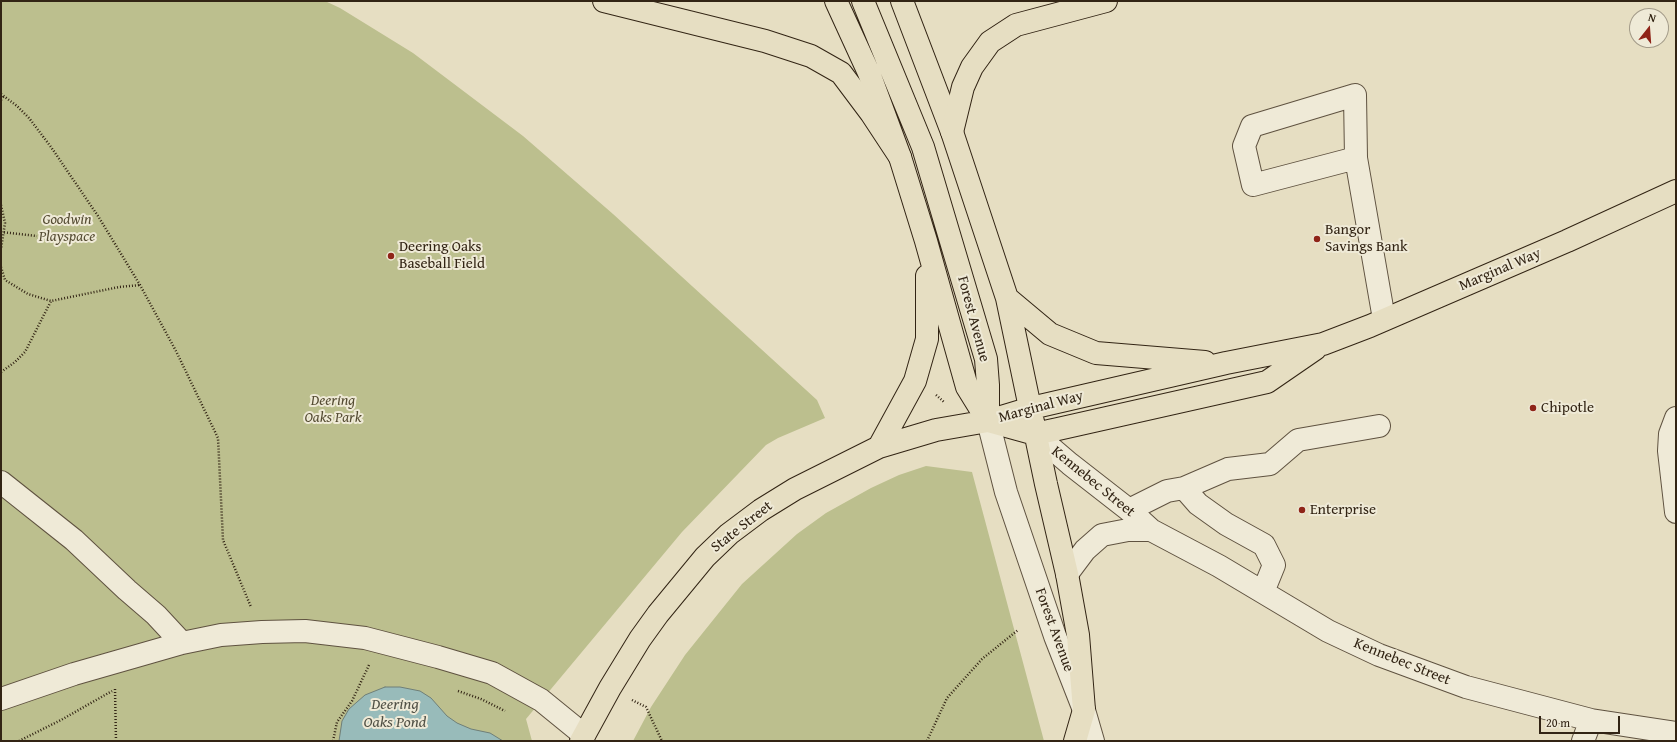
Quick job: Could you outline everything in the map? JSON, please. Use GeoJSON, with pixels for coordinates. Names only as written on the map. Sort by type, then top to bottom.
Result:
{"type":"FeatureCollection","features":[{"type":"Feature","properties":{"kind":"main road"},"geometry":{"type":"LineString","coordinates":[[604,1],[765,41],[811,56],[840,73],[872,113],[900,157]]}},
{"type":"Feature","properties":{"kind":"main road"},"geometry":{"type":"LineString","coordinates":[[836,1],[869,73],[900,157],[926,241],[967,387],[988,421]]}},
{"type":"Feature","properties":{"kind":"main road","name":"Forest Avenue"},"geometry":{"type":"LineString","coordinates":[[863,1],[928,162],[986,359],[988,421]]}},
{"type":"Feature","properties":{"kind":"main road","name":"Forest Avenue"},"geometry":{"type":"LineString","coordinates":[[902,1],[952,132],[1007,298],[1031,408],[1035,434],[1067,574],[1078,636],[1084,710]]}},
{"type":"Feature","properties":{"kind":"main road"},"geometry":{"type":"LineString","coordinates":[[952,132],[963,87],[972,67],[990,42],[1016,25],[1106,1]]}},
{"type":"Feature","properties":{"kind":"main road","name":"Marginal Way"},"geometry":{"type":"LineString","coordinates":[[988,421],[1031,408],[1226,364],[1323,344],[1384,320],[1567,241],[1676,191]]}},
{"type":"Feature","properties":{"kind":"main road"},"geometry":{"type":"LineString","coordinates":[[879,447],[915,381],[927,339],[928,297],[926,241]]}},
{"type":"Feature","properties":{"kind":"main road"},"geometry":{"type":"LineString","coordinates":[[1007,298],[1050,334],[1096,353],[1226,364]]}},
{"type":"Feature","properties":{"kind":"main road","name":"Marginal Way"},"geometry":{"type":"LineString","coordinates":[[988,421],[1035,434],[1266,382],[1323,344]]}},
{"type":"Feature","properties":{"kind":"main road","name":"State Street"},"geometry":{"type":"LineString","coordinates":[[582,738],[640,639],[658,614],[705,557],[729,534],[762,510],[795,489],[879,447],[936,430],[988,421]]}},
{"type":"Feature","properties":{"kind":"main road"},"geometry":{"type":"LineString","coordinates":[[1075,741],[1084,710]]}},
{"type":"Feature","properties":{"kind":"street"},"geometry":{"type":"LineString","coordinates":[[1356,158],[1253,185],[1244,146],[1252,126],[1355,95],[1356,158],[1384,320]]}},
{"type":"Feature","properties":{"kind":"street"},"geometry":{"type":"LineString","coordinates":[[1676,418],[1670,434],[1669,451],[1676,512]]}},
{"type":"Feature","properties":{"kind":"street","name":"Forest Avenue"},"geometry":{"type":"LineString","coordinates":[[988,421],[1006,492],[1055,636],[1084,710],[1093,741]]}},
{"type":"Feature","properties":{"kind":"street"},"geometry":{"type":"LineString","coordinates":[[1129,510],[1167,491],[1184,488],[1228,469],[1270,464],[1298,440],[1379,426]]}},
{"type":"Feature","properties":{"kind":"street","name":"Kennebec Street"},"geometry":{"type":"LineString","coordinates":[[1035,434],[1070,464],[1129,510],[1151,530],[1219,566],[1328,631],[1379,655],[1466,687],[1591,720],[1676,733]]}},
{"type":"Feature","properties":{"kind":"street"},"geometry":{"type":"LineString","coordinates":[[1,482],[74,540],[156,615],[182,643]]}},
{"type":"Feature","properties":{"kind":"street"},"geometry":{"type":"LineString","coordinates":[[1184,488],[1198,504],[1220,520],[1264,545],[1274,566],[1263,592]]}},
{"type":"Feature","properties":{"kind":"street","name":"Kennebec Street"},"geometry":{"type":"LineString","coordinates":[[1067,574],[1085,550],[1102,535],[1128,530],[1151,530]]}},
{"type":"Feature","properties":{"kind":"street"},"geometry":{"type":"LineString","coordinates":[[1,698],[74,674],[182,643],[221,635],[305,631],[365,638],[492,673],[541,700],[582,738]]}},
{"type":"Feature","properties":{"kind":"street"},"geometry":{"type":"LineString","coordinates":[[1584,741],[1591,720]]}},
{"type":"Feature","properties":{"kind":"path"},"geometry":{"type":"LineString","coordinates":[[1,94],[29,118],[51,147],[98,216],[140,285],[176,351],[218,438],[223,540],[262,632]]}},
{"type":"Feature","properties":{"kind":"path"},"geometry":{"type":"LineString","coordinates":[[1,100],[4,96]]}},
{"type":"Feature","properties":{"kind":"path"},"geometry":{"type":"LineString","coordinates":[[1,205],[5,223],[2,232],[1,249]]}},
{"type":"Feature","properties":{"kind":"path"},"geometry":{"type":"LineString","coordinates":[[2,232],[37,236]]}},
{"type":"Feature","properties":{"kind":"path"},"geometry":{"type":"LineString","coordinates":[[1,267],[6,280],[28,294],[51,301],[120,287],[140,285]]}},
{"type":"Feature","properties":{"kind":"path"},"geometry":{"type":"LineString","coordinates":[[1,372],[26,352],[51,301]]}},
{"type":"Feature","properties":{"kind":"path"},"geometry":{"type":"LineString","coordinates":[[931,391],[944,403]]}},
{"type":"Feature","properties":{"kind":"path"},"geometry":{"type":"LineString","coordinates":[[927,741],[947,698],[982,659],[1018,630]]}},
{"type":"Feature","properties":{"kind":"path"},"geometry":{"type":"LineString","coordinates":[[364,663],[376,666]]}},
{"type":"Feature","properties":{"kind":"path"},"geometry":{"type":"LineString","coordinates":[[333,741],[337,722],[352,701],[369,664]]}},
{"type":"Feature","properties":{"kind":"path"},"geometry":{"type":"LineString","coordinates":[[19,741],[61,720],[120,686]]}},
{"type":"Feature","properties":{"kind":"path"},"geometry":{"type":"LineString","coordinates":[[114,689],[116,741]]}},
{"type":"Feature","properties":{"kind":"path"},"geometry":{"type":"LineString","coordinates":[[453,690],[481,699],[506,712]]}},
{"type":"Feature","properties":{"kind":"path"},"geometry":{"type":"LineString","coordinates":[[629,699],[646,707],[662,741]]}},
{"type":"Feature","properties":{"kind":"green space","name":"Deering Oaks Park"},"geometry":{"type":"Polygon","coordinates":[[[1,1],[325,1],[340,8],[413,53],[523,136],[613,214],[817,400],[825,418],[778,438],[766,445],[682,532],[526,719],[532,741],[1,741],[1,1]]]}},
{"type":"Feature","properties":{"kind":"green space"},"geometry":{"type":"Polygon","coordinates":[[[926,466],[972,472],[1044,741],[633,741],[651,707],[685,655],[742,584],[797,534],[826,513],[871,488],[899,475],[926,466]]]}},
{"type":"Feature","properties":{"kind":"water","name":"Deering Oaks Pond"},"geometry":{"type":"Polygon","coordinates":[[[385,687],[400,687],[420,691],[431,698],[447,716],[457,723],[471,729],[490,733],[503,741],[339,741],[342,721],[349,709],[365,695],[385,687]]]}},
{"type":"Feature","properties":{"kind":"place","name":"Bangor Savings Bank"},"geometry":{"type":"Point","coordinates":[1317,239]}},
{"type":"Feature","properties":{"kind":"place","name":"Deering Oaks Baseball Field"},"geometry":{"type":"Point","coordinates":[391,256]}},
{"type":"Feature","properties":{"kind":"place","name":"Chipotle"},"geometry":{"type":"Point","coordinates":[1533,408]}},
{"type":"Feature","properties":{"kind":"place","name":"Enterprise"},"geometry":{"type":"Point","coordinates":[1302,510]}},
{"type":"Feature","properties":{"kind":"park label","name":"Goodwin Playspace"},"geometry":{"type":"Point","coordinates":[67,228]}}]}
